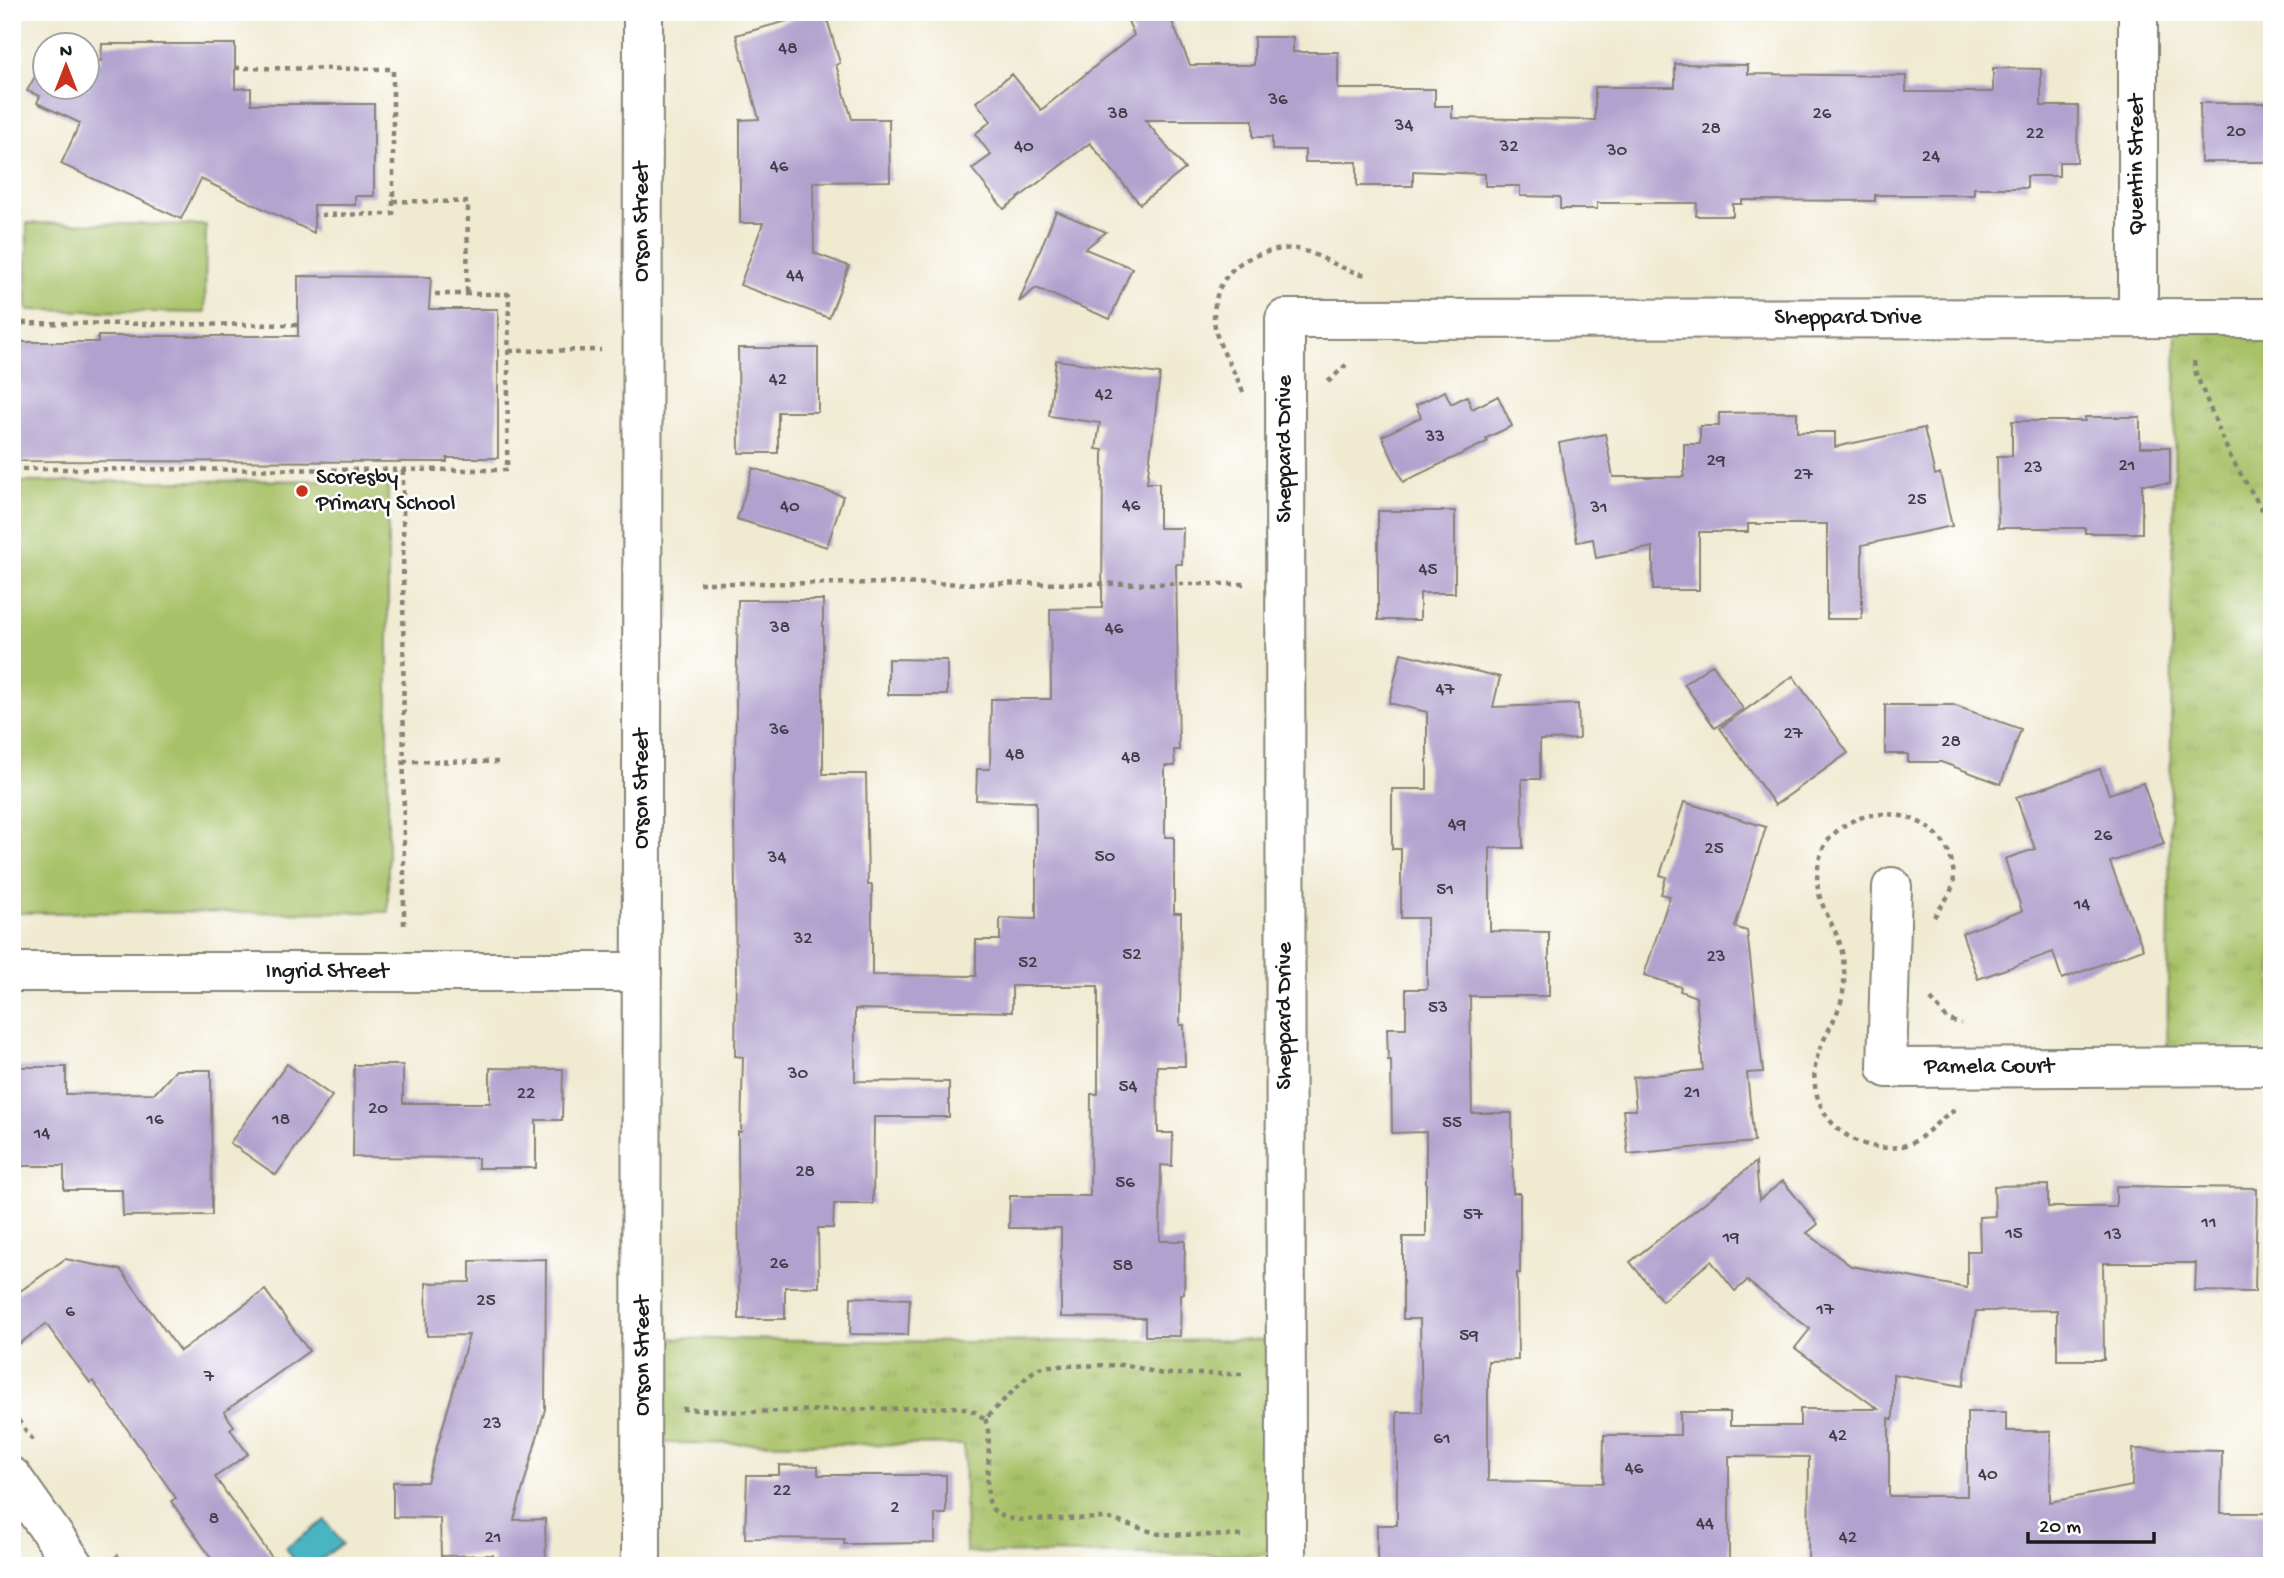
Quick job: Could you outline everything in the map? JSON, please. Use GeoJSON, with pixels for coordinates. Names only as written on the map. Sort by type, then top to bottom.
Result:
{"type":"FeatureCollection","features":[{"type":"Feature","properties":{"kind":"street","name":"Orson Street"},"geometry":{"type":"LineString","coordinates":[[641,1566],[643,12]]}},
{"type":"Feature","properties":{"kind":"street","name":"Quentin Street"},"geometry":{"type":"LineString","coordinates":[[2137,317],[2138,12]]}},
{"type":"Feature","properties":{"kind":"street","name":"Sheppard Drive"},"geometry":{"type":"LineString","coordinates":[[1286,1566],[1286,319],[2272,318]]}},
{"type":"Feature","properties":{"kind":"street","name":"Pamela Court"},"geometry":{"type":"LineString","coordinates":[[1892,887],[1887,1068],[2272,1066]]}},
{"type":"Feature","properties":{"kind":"street","name":"Ingrid Street"},"geometry":{"type":"LineString","coordinates":[[12,972],[642,972]]}},
{"type":"Feature","properties":{"kind":"street"},"geometry":{"type":"LineString","coordinates":[[12,1477],[75,1566]]}},
{"type":"Feature","properties":{"kind":"path"},"geometry":{"type":"LineString","coordinates":[[235,68],[393,69],[393,214],[314,215]]}},
{"type":"Feature","properties":{"kind":"path"},"geometry":{"type":"LineString","coordinates":[[393,201],[468,202],[467,294]]}},
{"type":"Feature","properties":{"kind":"path"},"geometry":{"type":"LineString","coordinates":[[1244,403],[1236,372],[1220,344],[1215,319],[1218,292],[1223,279],[1233,268],[1269,251],[1297,249],[1348,271],[1371,276]]}},
{"type":"Feature","properties":{"kind":"path"},"geometry":{"type":"LineString","coordinates":[[12,468],[507,470],[509,294],[430,294]]}},
{"type":"Feature","properties":{"kind":"path"},"geometry":{"type":"LineString","coordinates":[[12,323],[298,325]]}},
{"type":"Feature","properties":{"kind":"path"},"geometry":{"type":"LineString","coordinates":[[509,351],[602,350]]}},
{"type":"Feature","properties":{"kind":"path"},"geometry":{"type":"LineString","coordinates":[[1326,387],[1347,362],[1353,360]]}},
{"type":"Feature","properties":{"kind":"path"},"geometry":{"type":"LineString","coordinates":[[2180,361],[2207,361]]}},
{"type":"Feature","properties":{"kind":"path"},"geometry":{"type":"LineString","coordinates":[[2194,361],[2196,374],[2230,456],[2272,526]]}},
{"type":"Feature","properties":{"kind":"path"},"geometry":{"type":"LineString","coordinates":[[403,470],[404,929]]}},
{"type":"Feature","properties":{"kind":"path"},"geometry":{"type":"LineString","coordinates":[[699,583],[1244,584],[1244,570]]}},
{"type":"Feature","properties":{"kind":"path"},"geometry":{"type":"LineString","coordinates":[[403,761],[503,762]]}},
{"type":"Feature","properties":{"kind":"path"},"geometry":{"type":"LineString","coordinates":[[1931,922],[1952,889],[1955,875],[1947,848],[1938,835],[1923,823],[1905,816],[1888,814],[1863,817],[1846,824],[1832,835],[1819,855],[1816,878],[1818,898],[1843,955],[1844,988],[1834,1020],[1818,1054],[1814,1084],[1824,1114],[1835,1127],[1868,1147],[1890,1148],[1910,1144],[1953,1111],[1961,1109]]}},
{"type":"Feature","properties":{"kind":"path"},"geometry":{"type":"LineString","coordinates":[[1927,994],[1947,1019],[1970,1026]]}},
{"type":"Feature","properties":{"kind":"path"},"geometry":{"type":"LineString","coordinates":[[1244,1361],[1244,1387]]}},
{"type":"Feature","properties":{"kind":"path"},"geometry":{"type":"LineString","coordinates":[[985,1419],[1030,1374],[1038,1368],[1049,1366],[1127,1364],[1162,1374],[1244,1374]]}},
{"type":"Feature","properties":{"kind":"path"},"geometry":{"type":"LineString","coordinates":[[681,1409],[741,1412],[961,1407],[985,1419],[988,1434],[988,1499],[996,1513],[1005,1518],[1107,1518],[1159,1534],[1244,1536]]}},
{"type":"Feature","properties":{"kind":"path"},"geometry":{"type":"LineString","coordinates":[[1244,1522],[1244,1546]]}},
{"type":"Feature","properties":{"kind":"green space"},"geometry":{"type":"Polygon","coordinates":[[[27,223],[206,225],[205,313],[27,310],[27,223]]]}},
{"type":"Feature","properties":{"kind":"green space"},"geometry":{"type":"Polygon","coordinates":[[[2176,317],[2272,318],[2272,1066],[2167,1066],[2176,317]]]}},
{"type":"Feature","properties":{"kind":"green space"},"geometry":{"type":"Polygon","coordinates":[[[388,480],[388,912],[12,913],[12,482],[388,480]]]}},
{"type":"Feature","properties":{"kind":"green space"},"geometry":{"type":"Polygon","coordinates":[[[643,1338],[963,1342],[1285,1340],[1286,1555],[966,1553],[964,1445],[643,1443],[643,1338]]]}},
{"type":"Feature","properties":{"kind":"water"},"geometry":{"type":"Polygon","coordinates":[[[325,1520],[342,1544],[311,1566],[298,1566],[286,1548],[325,1520]]]}},
{"type":"Feature","properties":{"kind":"building"},"geometry":{"type":"Polygon","coordinates":[[[825,12],[840,63],[836,65],[852,119],[889,119],[890,181],[813,182],[814,253],[849,266],[829,318],[740,285],[763,223],[740,223],[740,120],[759,119],[736,35],[825,12]]]}},
{"type":"Feature","properties":{"kind":"building"},"geometry":{"type":"Polygon","coordinates":[[[1148,12],[1168,12],[1190,65],[1254,65],[1254,37],[1293,37],[1293,52],[1338,52],[1338,89],[1435,89],[1435,106],[1452,106],[1452,118],[1595,120],[1595,87],[1675,87],[1675,64],[1748,65],[1748,74],[1906,76],[1906,92],[1993,92],[1993,68],[2041,69],[2041,106],[2078,106],[2077,162],[2059,162],[2059,176],[2027,176],[2027,188],[1974,188],[1974,195],[1875,195],[1875,201],[1742,200],[1742,204],[1733,204],[1733,216],[1696,216],[1697,203],[1597,203],[1597,209],[1560,209],[1560,197],[1520,196],[1520,186],[1485,186],[1485,174],[1413,171],[1413,186],[1357,186],[1357,162],[1305,162],[1305,150],[1272,150],[1272,137],[1253,137],[1253,120],[1145,120],[1185,169],[1140,204],[1090,143],[1004,209],[972,169],[991,155],[975,134],[991,121],[976,102],[1012,74],[1041,110],[1134,35],[1128,21],[1148,12]]]}},
{"type":"Feature","properties":{"kind":"building"},"geometry":{"type":"Polygon","coordinates":[[[102,44],[235,44],[235,89],[251,88],[251,104],[374,104],[374,196],[355,196],[355,205],[314,205],[314,233],[201,179],[181,219],[61,164],[80,123],[37,103],[102,102],[102,44]]]}},
{"type":"Feature","properties":{"kind":"building"},"geometry":{"type":"Polygon","coordinates":[[[2200,103],[2272,103],[2272,162],[2201,162],[2200,103]]]}},
{"type":"Feature","properties":{"kind":"building"},"geometry":{"type":"Polygon","coordinates":[[[1056,211],[1106,232],[1085,249],[1132,268],[1110,319],[1036,288],[1019,302],[1056,211]]]}},
{"type":"Feature","properties":{"kind":"building"},"geometry":{"type":"Polygon","coordinates":[[[298,276],[431,277],[429,309],[498,309],[498,458],[447,458],[447,462],[12,461],[12,342],[98,342],[98,336],[298,336],[298,276]]]}},
{"type":"Feature","properties":{"kind":"building"},"geometry":{"type":"Polygon","coordinates":[[[738,348],[818,348],[818,412],[778,412],[778,453],[739,453],[738,348]]]}},
{"type":"Feature","properties":{"kind":"building"},"geometry":{"type":"Polygon","coordinates":[[[1056,360],[1160,374],[1147,483],[1159,483],[1159,528],[1183,528],[1182,564],[1176,564],[1179,750],[1174,750],[1175,766],[1165,766],[1165,837],[1174,837],[1174,913],[1181,913],[1180,1025],[1184,1025],[1185,1066],[1157,1066],[1158,1133],[1173,1133],[1172,1166],[1161,1165],[1160,1241],[1185,1241],[1180,1336],[1145,1336],[1145,1318],[1061,1317],[1061,1228],[1009,1228],[1010,1196],[1090,1196],[1091,1094],[1098,1094],[1098,986],[1012,986],[1012,1012],[855,1009],[855,1081],[949,1082],[949,1117],[874,1117],[873,1204],[834,1204],[833,1228],[818,1228],[819,1287],[785,1287],[785,1319],[739,1319],[738,1132],[741,1132],[743,1057],[735,1056],[734,812],[738,600],[823,600],[823,774],[866,774],[868,885],[872,885],[872,975],[976,976],[976,940],[1000,940],[1000,918],[1036,919],[1036,802],[976,800],[977,769],[990,769],[991,699],[1051,699],[1050,609],[1102,608],[1103,450],[1096,449],[1100,423],[1049,416],[1056,360]]]}},
{"type":"Feature","properties":{"kind":"building"},"geometry":{"type":"Polygon","coordinates":[[[1445,391],[1451,404],[1467,396],[1472,409],[1498,396],[1512,426],[1486,438],[1487,442],[1403,482],[1382,436],[1421,417],[1416,405],[1445,391]]]}},
{"type":"Feature","properties":{"kind":"building"},"geometry":{"type":"Polygon","coordinates":[[[1797,412],[1797,432],[1835,432],[1835,447],[1924,428],[1935,475],[1940,473],[1952,526],[1862,545],[1862,619],[1827,619],[1827,524],[1748,524],[1748,532],[1699,532],[1699,590],[1653,590],[1653,547],[1596,558],[1593,539],[1577,542],[1559,443],[1605,434],[1613,477],[1684,477],[1684,444],[1700,444],[1700,426],[1719,426],[1719,413],[1797,412]]]}},
{"type":"Feature","properties":{"kind":"building"},"geometry":{"type":"Polygon","coordinates":[[[2085,417],[2140,417],[2140,447],[2170,447],[2170,484],[2142,484],[2142,533],[2085,533],[2085,528],[1998,528],[1997,456],[2012,456],[2012,421],[2085,421],[2085,417]]]}},
{"type":"Feature","properties":{"kind":"building"},"geometry":{"type":"Polygon","coordinates":[[[753,468],[843,496],[827,547],[737,519],[753,468]]]}},
{"type":"Feature","properties":{"kind":"building"},"geometry":{"type":"Polygon","coordinates":[[[1378,511],[1455,511],[1455,593],[1420,593],[1420,620],[1378,620],[1378,511]]]}},
{"type":"Feature","properties":{"kind":"building"},"geometry":{"type":"Polygon","coordinates":[[[1401,653],[1500,677],[1493,707],[1578,704],[1579,739],[1540,740],[1540,779],[1522,779],[1523,848],[1490,848],[1490,931],[1549,932],[1549,996],[1470,996],[1472,1113],[1512,1113],[1513,1193],[1520,1193],[1518,1360],[1488,1361],[1488,1481],[1603,1483],[1604,1435],[1680,1435],[1680,1412],[1730,1412],[1730,1426],[1800,1426],[1800,1409],[1878,1409],[1795,1348],[1810,1329],[1747,1281],[1735,1291],[1711,1261],[1662,1301],[1630,1262],[1756,1162],[1759,1200],[1783,1181],[1818,1224],[1807,1233],[1851,1266],[1967,1288],[1967,1251],[1980,1251],[1979,1217],[1995,1216],[1994,1186],[2048,1185],[2048,1207],[2116,1207],[2116,1186],[2257,1188],[2255,1292],[2195,1291],[2196,1263],[2103,1263],[2104,1360],[2057,1360],[2057,1310],[1976,1311],[1963,1386],[1893,1374],[1893,1420],[1889,1418],[1889,1496],[1967,1496],[1967,1412],[2006,1412],[2006,1431],[2051,1431],[2050,1502],[2132,1486],[2133,1449],[2222,1451],[2221,1513],[2272,1513],[2272,1566],[1808,1566],[1809,1457],[1729,1456],[1729,1566],[1630,1566],[1630,1562],[1548,1562],[1548,1566],[1377,1566],[1377,1525],[1397,1525],[1397,1412],[1422,1412],[1420,1319],[1403,1319],[1403,1237],[1426,1237],[1426,1132],[1392,1133],[1391,1060],[1388,1060],[1387,1028],[1406,1028],[1406,989],[1427,989],[1427,918],[1401,918],[1401,849],[1392,849],[1392,789],[1427,789],[1427,712],[1389,703],[1401,653]]]}},
{"type":"Feature","properties":{"kind":"building"},"geometry":{"type":"Polygon","coordinates":[[[888,659],[947,660],[947,695],[888,695],[888,659]]]}},
{"type":"Feature","properties":{"kind":"building"},"geometry":{"type":"Polygon","coordinates":[[[1713,664],[1743,709],[1715,728],[1684,684],[1713,664]]]}},
{"type":"Feature","properties":{"kind":"building"},"geometry":{"type":"Polygon","coordinates":[[[1793,676],[1848,753],[1775,805],[1720,728],[1793,676]]]}},
{"type":"Feature","properties":{"kind":"building"},"geometry":{"type":"Polygon","coordinates":[[[1885,705],[1953,705],[2021,729],[2001,784],[1941,762],[1908,762],[1908,754],[1885,754],[1885,705]]]}},
{"type":"Feature","properties":{"kind":"building"},"geometry":{"type":"Polygon","coordinates":[[[2100,769],[2109,794],[2143,783],[2164,844],[2110,862],[2143,949],[2062,979],[2053,952],[1978,979],[1962,933],[2022,911],[2005,859],[2035,849],[2016,797],[2100,769]]]}},
{"type":"Feature","properties":{"kind":"building"},"geometry":{"type":"Polygon","coordinates":[[[1684,802],[1766,827],[1735,927],[1747,931],[1763,1072],[1747,1073],[1754,1142],[1628,1154],[1623,1110],[1636,1110],[1633,1077],[1703,1070],[1696,997],[1680,991],[1681,987],[1644,975],[1670,896],[1661,894],[1666,877],[1660,875],[1684,802]]]}},
{"type":"Feature","properties":{"kind":"building"},"geometry":{"type":"Polygon","coordinates":[[[287,1064],[332,1096],[276,1175],[230,1143],[287,1064]]]}},
{"type":"Feature","properties":{"kind":"building"},"geometry":{"type":"Polygon","coordinates":[[[354,1065],[403,1065],[403,1103],[490,1103],[490,1068],[563,1069],[562,1120],[536,1120],[536,1168],[478,1168],[478,1158],[353,1157],[354,1065]]]}},
{"type":"Feature","properties":{"kind":"building"},"geometry":{"type":"Polygon","coordinates":[[[12,1067],[66,1067],[66,1094],[155,1093],[176,1070],[211,1070],[212,1215],[123,1216],[122,1190],[64,1190],[64,1166],[17,1166],[17,1124],[12,1124],[12,1067]]]}},
{"type":"Feature","properties":{"kind":"building"},"geometry":{"type":"Polygon","coordinates":[[[65,1259],[121,1270],[180,1351],[265,1290],[309,1351],[224,1412],[234,1426],[230,1429],[248,1454],[215,1477],[278,1566],[217,1566],[171,1501],[176,1498],[93,1381],[90,1383],[46,1324],[12,1349],[12,1297],[65,1259]]]}},
{"type":"Feature","properties":{"kind":"building"},"geometry":{"type":"Polygon","coordinates":[[[546,1259],[545,1409],[514,1520],[545,1519],[546,1566],[493,1566],[493,1555],[441,1556],[440,1518],[393,1517],[393,1482],[427,1482],[469,1335],[427,1336],[426,1283],[470,1282],[470,1261],[546,1259]]]}},
{"type":"Feature","properties":{"kind":"building"},"geometry":{"type":"Polygon","coordinates":[[[851,1297],[910,1299],[908,1335],[850,1334],[851,1297]]]}},
{"type":"Feature","properties":{"kind":"building"},"geometry":{"type":"Polygon","coordinates":[[[779,1465],[818,1466],[818,1475],[946,1475],[946,1514],[935,1514],[935,1543],[844,1544],[844,1539],[745,1538],[747,1475],[779,1475],[779,1465]]]}},
{"type":"Feature","properties":{"kind":"place","name":"Scoresby Primary School"},"geometry":{"type":"Point","coordinates":[302,491]}}]}
